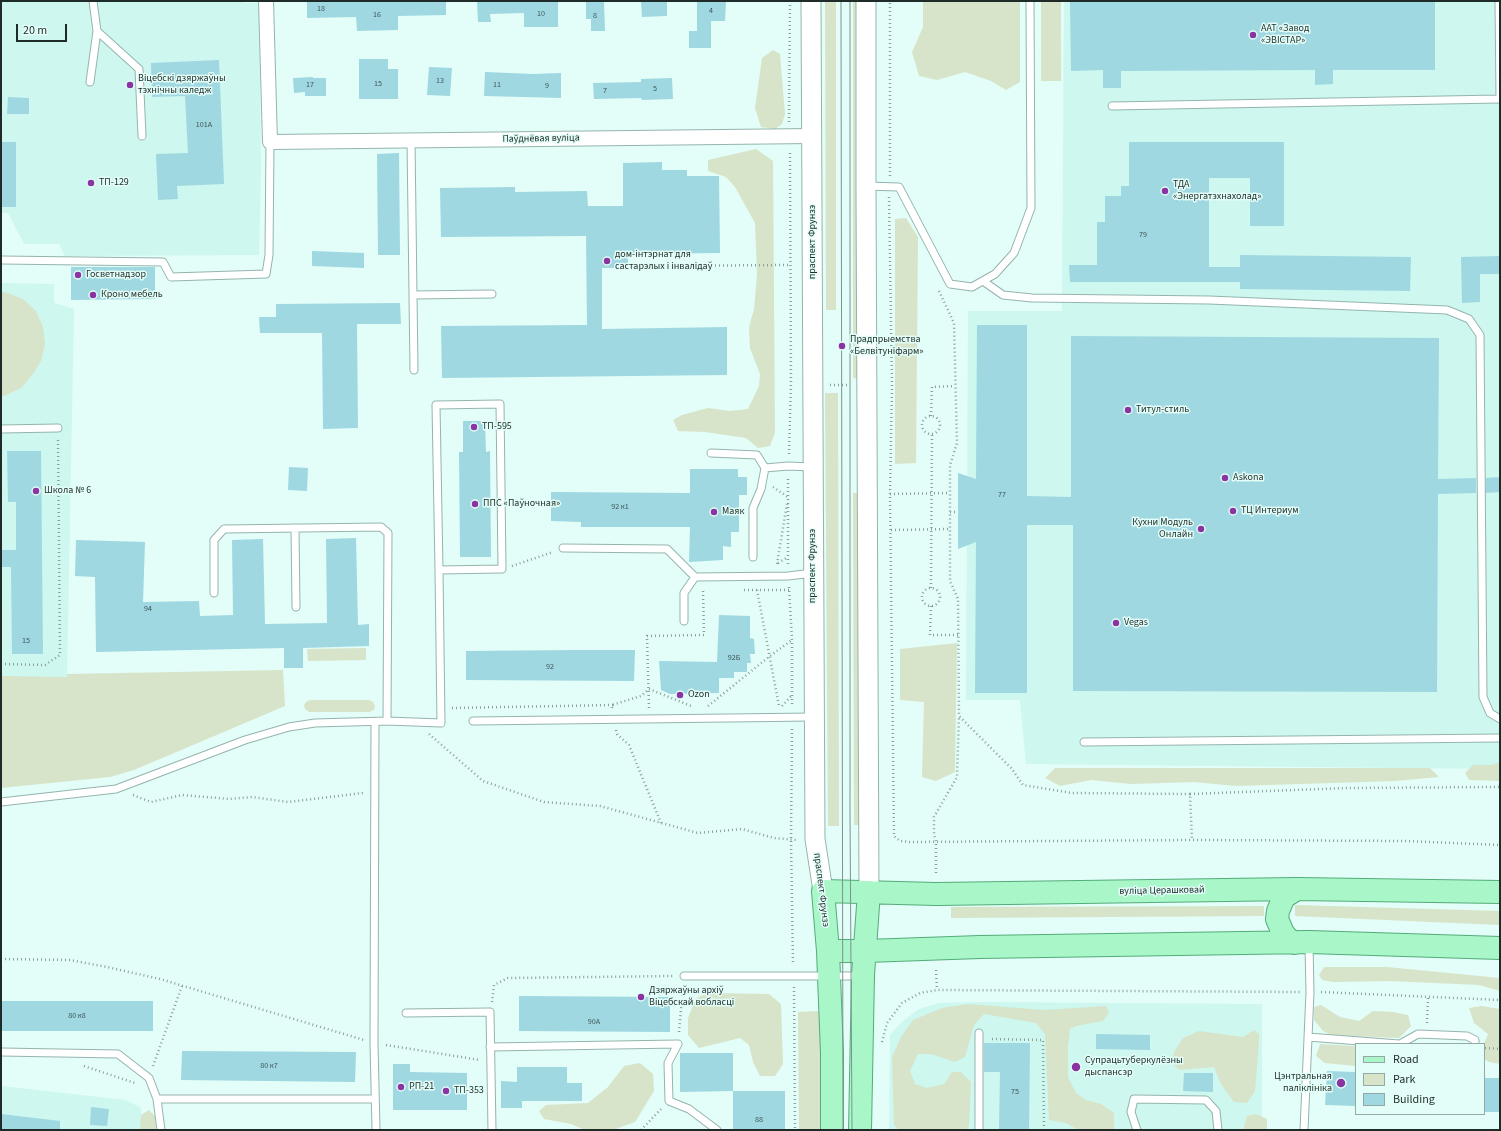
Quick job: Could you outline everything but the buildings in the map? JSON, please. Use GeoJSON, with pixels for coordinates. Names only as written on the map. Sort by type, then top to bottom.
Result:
{"type":"FeatureCollection","features":[{"type":"Feature","properties":{"kind":"main road","name":"праспект Фрунзэ"},"geometry":{"type":"LineString","coordinates":[[812,1],[815,839],[824,891],[828,951],[832,1054],[832,1130]]}},
{"type":"Feature","properties":{"kind":"main road"},"geometry":{"type":"LineString","coordinates":[[860,1130],[863,976],[866,951],[869,892],[866,1]]}},
{"type":"Feature","properties":{"kind":"main road"},"geometry":{"type":"LineString","coordinates":[[1297,889],[1284,897],[1278,911],[1277,919],[1283,933],[1288,939],[1302,943]]}},
{"type":"Feature","properties":{"kind":"main road","name":"вуліца Церашковай"},"geometry":{"type":"LineString","coordinates":[[824,891],[936,894],[1297,889],[1500,892]]}},
{"type":"Feature","properties":{"kind":"main road"},"geometry":{"type":"LineString","coordinates":[[828,951],[980,947],[1302,943],[1500,948]]}},
{"type":"Feature","properties":{"kind":"street"},"geometry":{"type":"LineString","coordinates":[[266,1],[270,142]]}},
{"type":"Feature","properties":{"kind":"street","name":"Паўднёвая вуліца"},"geometry":{"type":"LineString","coordinates":[[270,142],[812,136]]}},
{"type":"Feature","properties":{"kind":"lane"},"geometry":{"type":"LineString","coordinates":[[90,82],[98,32],[92,1]]}},
{"type":"Feature","properties":{"kind":"lane"},"geometry":{"type":"LineString","coordinates":[[866,186],[899,187],[950,284],[972,287],[995,274],[1014,253],[1031,208],[1030,1]]}},
{"type":"Feature","properties":{"kind":"lane"},"geometry":{"type":"LineString","coordinates":[[1112,106],[1500,99],[1499,1]]}},
{"type":"Feature","properties":{"kind":"lane"},"geometry":{"type":"LineString","coordinates":[[98,32],[139,69],[142,136]]}},
{"type":"Feature","properties":{"kind":"lane"},"geometry":{"type":"LineString","coordinates":[[411,140],[414,370]]}},
{"type":"Feature","properties":{"kind":"lane"},"geometry":{"type":"LineString","coordinates":[[1,260],[163,262],[171,277],[266,274],[269,255],[270,142]]}},
{"type":"Feature","properties":{"kind":"lane"},"geometry":{"type":"LineString","coordinates":[[983,281],[1003,295],[1018,297],[1209,300],[1447,310],[1469,319],[1480,334],[1483,697],[1490,713],[1500,719]]}},
{"type":"Feature","properties":{"kind":"lane"},"geometry":{"type":"LineString","coordinates":[[413,295],[492,294]]}},
{"type":"Feature","properties":{"kind":"lane"},"geometry":{"type":"LineString","coordinates":[[1,802],[116,789],[245,740],[289,727],[315,723],[387,721],[441,723],[436,406],[500,404],[502,569],[439,570]]}},
{"type":"Feature","properties":{"kind":"lane"},"geometry":{"type":"LineString","coordinates":[[1,429],[58,428]]}},
{"type":"Feature","properties":{"kind":"lane"},"geometry":{"type":"LineString","coordinates":[[711,453],[757,455],[765,468],[761,489],[753,508],[753,557]]}},
{"type":"Feature","properties":{"kind":"lane"},"geometry":{"type":"LineString","coordinates":[[765,468],[814,466]]}},
{"type":"Feature","properties":{"kind":"lane"},"geometry":{"type":"LineString","coordinates":[[214,593],[214,540],[224,529],[382,527],[388,533],[387,721]]}},
{"type":"Feature","properties":{"kind":"lane"},"geometry":{"type":"LineString","coordinates":[[295,528],[296,608]]}},
{"type":"Feature","properties":{"kind":"lane"},"geometry":{"type":"LineString","coordinates":[[563,548],[667,549],[695,578],[788,576],[813,573]]}},
{"type":"Feature","properties":{"kind":"lane"},"geometry":{"type":"LineString","coordinates":[[684,621],[684,593],[695,578]]}},
{"type":"Feature","properties":{"kind":"lane"},"geometry":{"type":"LineString","coordinates":[[473,721],[814,716]]}},
{"type":"Feature","properties":{"kind":"lane"},"geometry":{"type":"LineString","coordinates":[[375,722],[374,1043],[376,1130]]}},
{"type":"Feature","properties":{"kind":"lane"},"geometry":{"type":"LineString","coordinates":[[1084,742],[1500,738]]}},
{"type":"Feature","properties":{"kind":"lane"},"geometry":{"type":"LineString","coordinates":[[1302,943],[1310,992],[1304,1130]]}},
{"type":"Feature","properties":{"kind":"lane"},"geometry":{"type":"LineString","coordinates":[[684,976],[863,976]]}},
{"type":"Feature","properties":{"kind":"lane"},"geometry":{"type":"LineString","coordinates":[[406,1012],[490,1012],[492,1130]]}},
{"type":"Feature","properties":{"kind":"lane"},"geometry":{"type":"LineString","coordinates":[[978,1130],[979,1033]]}},
{"type":"Feature","properties":{"kind":"lane"},"geometry":{"type":"LineString","coordinates":[[1401,1043],[1418,1034],[1467,1036],[1475,1040],[1475,1043]]}},
{"type":"Feature","properties":{"kind":"lane"},"geometry":{"type":"LineString","coordinates":[[1308,1037],[1365,1043]]}},
{"type":"Feature","properties":{"kind":"lane"},"geometry":{"type":"LineString","coordinates":[[490,1047],[678,1044],[668,1063],[669,1101],[690,1109],[717,1130]]}},
{"type":"Feature","properties":{"kind":"lane"},"geometry":{"type":"LineString","coordinates":[[1,1052],[118,1054],[149,1078],[157,1099],[160,1130]]}},
{"type":"Feature","properties":{"kind":"lane"},"geometry":{"type":"LineString","coordinates":[[1137,1130],[1131,1112],[1134,1098],[1206,1100],[1216,1111],[1218,1130]]}},
{"type":"Feature","properties":{"kind":"lane"},"geometry":{"type":"LineString","coordinates":[[157,1099],[376,1100]]}},
{"type":"Feature","properties":{"kind":"path"},"geometry":{"type":"LineString","coordinates":[[414,722],[483,781],[544,802],[600,806],[698,833],[742,829],[774,838],[791,840],[792,640],[788,576],[788,466],[791,383],[789,136],[790,1]]}},
{"type":"Feature","properties":{"kind":"path"},"geometry":{"type":"LineString","coordinates":[[890,1],[889,196],[892,387],[890,494],[894,836]]}},
{"type":"Feature","properties":{"kind":"path"},"geometry":{"type":"LineString","coordinates":[[889,196],[894,200]]}},
{"type":"Feature","properties":{"kind":"path"},"geometry":{"type":"LineString","coordinates":[[647,266],[791,265]]}},
{"type":"Feature","properties":{"kind":"path"},"geometry":{"type":"LineString","coordinates":[[936,873],[934,817],[957,777],[959,716],[958,600],[950,581],[950,465],[956,443],[954,324],[938,288]]}},
{"type":"Feature","properties":{"kind":"path"},"geometry":{"type":"LineString","coordinates":[[791,383],[892,387]]}},
{"type":"Feature","properties":{"kind":"path"},"geometry":{"type":"LineString","coordinates":[[931,416],[932,387],[955,386]]}},
{"type":"Feature","properties":{"kind":"path"},"geometry":{"type":"LineString","coordinates":[[931,416],[926,418],[923,425],[926,431],[932,434]]}},
{"type":"Feature","properties":{"kind":"path"},"geometry":{"type":"LineString","coordinates":[[931,416],[937,419],[940,425],[938,431],[932,434]]}},
{"type":"Feature","properties":{"kind":"path"},"geometry":{"type":"LineString","coordinates":[[1,664],[45,665],[60,655],[58,428]]}},
{"type":"Feature","properties":{"kind":"path"},"geometry":{"type":"LineString","coordinates":[[931,588],[932,434]]}},
{"type":"Feature","properties":{"kind":"path"},"geometry":{"type":"LineString","coordinates":[[890,494],[950,493]]}},
{"type":"Feature","properties":{"kind":"path"},"geometry":{"type":"LineString","coordinates":[[950,512],[958,512]]}},
{"type":"Feature","properties":{"kind":"path"},"geometry":{"type":"LineString","coordinates":[[891,530],[950,529]]}},
{"type":"Feature","properties":{"kind":"path"},"geometry":{"type":"LineString","coordinates":[[502,569],[563,548]]}},
{"type":"Feature","properties":{"kind":"path"},"geometry":{"type":"LineString","coordinates":[[777,564],[788,557]]}},
{"type":"Feature","properties":{"kind":"path"},"geometry":{"type":"LineString","coordinates":[[931,588],[925,591],[922,597],[925,603],[931,606]]}},
{"type":"Feature","properties":{"kind":"path"},"geometry":{"type":"LineString","coordinates":[[931,588],[936,590],[940,595],[939,602],[931,606]]}},
{"type":"Feature","properties":{"kind":"path"},"geometry":{"type":"LineString","coordinates":[[650,709],[647,636],[704,635],[703,590],[711,590]]}},
{"type":"Feature","properties":{"kind":"path"},"geometry":{"type":"LineString","coordinates":[[742,590],[789,590]]}},
{"type":"Feature","properties":{"kind":"path"},"geometry":{"type":"LineString","coordinates":[[757,590],[780,709]]}},
{"type":"Feature","properties":{"kind":"path"},"geometry":{"type":"LineString","coordinates":[[931,606],[930,635],[958,635]]}},
{"type":"Feature","properties":{"kind":"path"},"geometry":{"type":"LineString","coordinates":[[702,710],[792,640]]}},
{"type":"Feature","properties":{"kind":"path"},"geometry":{"type":"LineString","coordinates":[[649,689],[641,696],[612,705],[617,734],[629,745],[661,823]]}},
{"type":"Feature","properties":{"kind":"path"},"geometry":{"type":"LineString","coordinates":[[649,689],[695,709],[687,710]]}},
{"type":"Feature","properties":{"kind":"path"},"geometry":{"type":"LineString","coordinates":[[780,709],[792,694]]}},
{"type":"Feature","properties":{"kind":"path"},"geometry":{"type":"LineString","coordinates":[[773,709],[780,709]]}},
{"type":"Feature","properties":{"kind":"path"},"geometry":{"type":"LineString","coordinates":[[959,716],[1012,769],[1023,785],[1072,793],[1190,794],[1347,788],[1500,787]]}},
{"type":"Feature","properties":{"kind":"path"},"geometry":{"type":"LineString","coordinates":[[116,789],[151,802],[182,795],[230,799],[252,796],[288,802],[375,792]]}},
{"type":"Feature","properties":{"kind":"path"},"geometry":{"type":"LineString","coordinates":[[1190,794],[1192,840]]}},
{"type":"Feature","properties":{"kind":"path"},"geometry":{"type":"LineString","coordinates":[[888,837],[894,836],[900,841],[1406,841],[1500,845]]}},
{"type":"Feature","properties":{"kind":"path"},"geometry":{"type":"LineString","coordinates":[[1,959],[70,960],[107,967],[182,986],[374,1043],[490,1062]]}},
{"type":"Feature","properties":{"kind":"path"},"geometry":{"type":"LineString","coordinates":[[936,970],[937,990]]}},
{"type":"Feature","properties":{"kind":"path"},"geometry":{"type":"LineString","coordinates":[[490,1012],[494,985],[508,978],[684,976],[678,1044]]}},
{"type":"Feature","properties":{"kind":"path"},"geometry":{"type":"LineString","coordinates":[[149,1078],[182,986]]}},
{"type":"Feature","properties":{"kind":"path"},"geometry":{"type":"LineString","coordinates":[[882,1044],[887,1023],[902,1003],[920,993],[937,990],[1310,992],[1500,1000]]}},
{"type":"Feature","properties":{"kind":"path"},"geometry":{"type":"LineString","coordinates":[[1428,998],[1428,1017]]}},
{"type":"Feature","properties":{"kind":"path"},"geometry":{"type":"LineString","coordinates":[[992,1039],[1043,1040],[1044,1130]]}},
{"type":"Feature","properties":{"kind":"path"},"geometry":{"type":"LineString","coordinates":[[1485,1048],[1500,1049]]}},
{"type":"Feature","properties":{"kind":"path"},"geometry":{"type":"LineString","coordinates":[[84,1066],[154,1089]]}},
{"type":"Feature","properties":{"kind":"path"},"geometry":{"type":"LineString","coordinates":[[641,1130],[669,1101]]}},
{"type":"Feature","properties":{"kind":"shaded area","name":"Віцебскі дзяржаўны тэхнічны каледж"},"geometry":{"type":"Polygon","coordinates":[[[1,1],[244,1],[245,3],[259,3],[261,167],[259,255],[65,256],[59,244],[24,244],[8,213],[1,213],[1,1]]]}},
{"type":"Feature","properties":{"kind":"shaded area"},"geometry":{"type":"Polygon","coordinates":[[[1064,1],[1500,1],[1500,769],[1026,764],[1020,700],[966,700],[968,311],[1062,311],[1064,1]]]}},
{"type":"Feature","properties":{"kind":"shaded area","name":"Школа № 6"},"geometry":{"type":"Polygon","coordinates":[[[1,283],[54,284],[54,303],[74,309],[67,674],[68,748],[1,746],[1,283]]]}},
{"type":"Feature","properties":{"kind":"shaded area","name":"Супрацьтуберкулёзны дыспансэр"},"geometry":{"type":"Polygon","coordinates":[[[939,1003],[1262,1004],[1262,1130],[889,1130],[890,1035],[903,1021],[919,1009],[939,1003]]]}},
{"type":"Feature","properties":{"kind":"shaded area"},"geometry":{"type":"Polygon","coordinates":[[[1,1086],[126,1100],[141,1108],[142,1130],[1,1130],[1,1086]]]}},
{"type":"Feature","properties":{"kind":"green space"},"geometry":{"type":"Polygon","coordinates":[[[825,1],[836,1],[836,310],[826,310],[825,1]]]}},
{"type":"Feature","properties":{"kind":"green space"},"geometry":{"type":"Polygon","coordinates":[[[853,1],[861,1],[862,379],[853,378],[853,1]]]}},
{"type":"Feature","properties":{"kind":"green space"},"geometry":{"type":"Polygon","coordinates":[[[923,1],[1020,1],[1020,82],[1006,90],[991,81],[965,72],[937,80],[919,76],[912,52],[923,27],[923,1]]]}},
{"type":"Feature","properties":{"kind":"green space"},"geometry":{"type":"Polygon","coordinates":[[[1041,1],[1061,1],[1061,81],[1041,81],[1041,1]]]}},
{"type":"Feature","properties":{"kind":"green space"},"geometry":{"type":"Polygon","coordinates":[[[773,50],[780,54],[785,114],[782,124],[775,129],[761,127],[755,108],[762,58],[773,50]]]}},
{"type":"Feature","properties":{"kind":"green space"},"geometry":{"type":"Polygon","coordinates":[[[756,149],[773,161],[775,433],[770,446],[758,448],[746,438],[705,432],[678,431],[673,420],[682,415],[708,408],[730,411],[748,409],[759,386],[760,374],[750,348],[749,327],[754,309],[757,275],[755,223],[735,187],[726,177],[708,171],[708,160],[756,149]]]}},
{"type":"Feature","properties":{"kind":"green space"},"geometry":{"type":"Polygon","coordinates":[[[906,218],[918,237],[916,463],[895,464],[895,219],[906,218]]]}},
{"type":"Feature","properties":{"kind":"green space"},"geometry":{"type":"Polygon","coordinates":[[[1,292],[5,292],[23,299],[36,311],[43,327],[45,344],[41,361],[33,374],[21,388],[4,396],[1,396],[1,292]]]}},
{"type":"Feature","properties":{"kind":"green space"},"geometry":{"type":"Polygon","coordinates":[[[825,393],[838,393],[839,826],[828,826],[825,393]]]}},
{"type":"Feature","properties":{"kind":"green space"},"geometry":{"type":"Polygon","coordinates":[[[853,493],[861,493],[862,825],[854,825],[853,493]]]}},
{"type":"Feature","properties":{"kind":"green space"},"geometry":{"type":"Polygon","coordinates":[[[957,643],[955,772],[936,781],[922,777],[924,702],[900,700],[900,649],[957,643]]]}},
{"type":"Feature","properties":{"kind":"green space"},"geometry":{"type":"Polygon","coordinates":[[[366,648],[366,660],[308,661],[307,649],[366,648]]]}},
{"type":"Feature","properties":{"kind":"green space"},"geometry":{"type":"Polygon","coordinates":[[[283,670],[285,706],[134,770],[110,777],[1,788],[1,676],[67,677],[67,674],[283,670]]]}},
{"type":"Feature","properties":{"kind":"green space"},"geometry":{"type":"Polygon","coordinates":[[[310,700],[369,700],[373,702],[375,706],[374,710],[369,712],[309,712],[305,709],[304,705],[310,700]]]}},
{"type":"Feature","properties":{"kind":"green space"},"geometry":{"type":"Polygon","coordinates":[[[1500,762],[1500,781],[1469,780],[1465,773],[1473,765],[1491,765],[1500,762]]]}},
{"type":"Feature","properties":{"kind":"green space"},"geometry":{"type":"Polygon","coordinates":[[[1055,768],[1430,768],[1439,777],[1395,781],[1236,786],[1194,782],[1131,784],[1091,780],[1060,786],[1045,778],[1055,768]]]}},
{"type":"Feature","properties":{"kind":"green space"},"geometry":{"type":"Polygon","coordinates":[[[1295,905],[1500,911],[1500,925],[1295,916],[1295,905]]]}},
{"type":"Feature","properties":{"kind":"green space"},"geometry":{"type":"Polygon","coordinates":[[[1264,906],[1264,916],[951,918],[951,907],[1264,906]]]}},
{"type":"Feature","properties":{"kind":"green space"},"geometry":{"type":"Polygon","coordinates":[[[1324,967],[1387,967],[1500,978],[1500,991],[1479,985],[1390,981],[1333,982],[1322,980],[1319,975],[1324,967]]]}},
{"type":"Feature","properties":{"kind":"green space"},"geometry":{"type":"Polygon","coordinates":[[[708,993],[769,994],[781,1004],[783,1064],[775,1076],[760,1076],[753,1062],[749,1045],[740,1038],[699,1048],[688,1035],[688,1018],[696,998],[708,993]]]}},
{"type":"Feature","properties":{"kind":"green space"},"geometry":{"type":"Polygon","coordinates":[[[968,1004],[1044,1010],[1106,1006],[1109,1012],[1103,1021],[1076,1026],[1070,1029],[1068,1047],[1068,1077],[1076,1093],[1086,1100],[1101,1104],[1114,1113],[1114,1130],[1078,1130],[1066,1123],[1049,1120],[1045,1034],[1036,1023],[984,1014],[974,1025],[965,1057],[955,1062],[931,1054],[918,1054],[910,1071],[915,1084],[927,1088],[944,1084],[952,1072],[961,1072],[971,1082],[969,1126],[966,1130],[899,1130],[894,1125],[892,1057],[901,1037],[913,1020],[942,1008],[968,1004]]]}},
{"type":"Feature","properties":{"kind":"green space"},"geometry":{"type":"Polygon","coordinates":[[[1321,1005],[1340,1017],[1359,1021],[1373,1011],[1393,1012],[1408,1015],[1411,1026],[1399,1038],[1331,1035],[1323,1031],[1314,1020],[1314,1007],[1321,1005]]]}},
{"type":"Feature","properties":{"kind":"green space"},"geometry":{"type":"Polygon","coordinates":[[[1482,1006],[1500,1009],[1500,1064],[1485,1060],[1484,1043],[1488,1034],[1474,1023],[1469,1008],[1482,1006]]]}},
{"type":"Feature","properties":{"kind":"green space"},"geometry":{"type":"Polygon","coordinates":[[[820,1011],[824,1130],[799,1130],[798,1012],[820,1011]]]}},
{"type":"Feature","properties":{"kind":"green space"},"geometry":{"type":"Polygon","coordinates":[[[1254,1030],[1259,1034],[1255,1091],[1247,1103],[1234,1102],[1221,1084],[1214,1067],[1180,1070],[1171,1062],[1175,1050],[1183,1038],[1199,1031],[1243,1037],[1254,1030]]]}},
{"type":"Feature","properties":{"kind":"green space"},"geometry":{"type":"Polygon","coordinates":[[[1320,1044],[1355,1046],[1355,1066],[1325,1063],[1316,1056],[1320,1044]]]}},
{"type":"Feature","properties":{"kind":"green space"},"geometry":{"type":"Polygon","coordinates":[[[640,1063],[653,1074],[654,1091],[635,1122],[613,1130],[585,1130],[571,1124],[544,1119],[539,1111],[546,1105],[588,1103],[608,1087],[624,1066],[640,1063]]]}},
{"type":"Feature","properties":{"kind":"green space"},"geometry":{"type":"Polygon","coordinates":[[[149,1110],[155,1116],[156,1130],[140,1130],[141,1115],[149,1110]]]}},
{"type":"Feature","properties":{"kind":"green space"},"geometry":{"type":"Polygon","coordinates":[[[1256,1114],[1267,1119],[1267,1130],[1243,1130],[1247,1116],[1256,1114]]]}},
{"type":"Feature","properties":{"kind":"tram line"},"geometry":{"type":"LineString","coordinates":[[841,1],[843,1130]]}},
{"type":"Feature","properties":{"kind":"tram line"},"geometry":{"type":"LineString","coordinates":[[850,1],[850,812],[852,1130]]}},
{"type":"Feature","properties":{"kind":"place","name":"ААТ «Завод «ЭВІСТАР»"},"geometry":{"type":"Point","coordinates":[1253,35]}},
{"type":"Feature","properties":{"kind":"place","name":"Віцебскі дзяржаўны тэхнічны каледж"},"geometry":{"type":"Point","coordinates":[130,85]}},
{"type":"Feature","properties":{"kind":"place","name":"ТП-129"},"geometry":{"type":"Point","coordinates":[91,183]}},
{"type":"Feature","properties":{"kind":"place","name":"ТДА «Энергатэхнахолад»"},"geometry":{"type":"Point","coordinates":[1165,191]}},
{"type":"Feature","properties":{"kind":"place","name":"дом-інтэрнат для састарэлых і інвалідаў"},"geometry":{"type":"Point","coordinates":[607,261]}},
{"type":"Feature","properties":{"kind":"place","name":"Госветнадзор"},"geometry":{"type":"Point","coordinates":[78,275]}},
{"type":"Feature","properties":{"kind":"place","name":"Кроно мебель"},"geometry":{"type":"Point","coordinates":[93,295]}},
{"type":"Feature","properties":{"kind":"place","name":"Прадпрыемства «Белвітуніфарм»"},"geometry":{"type":"Point","coordinates":[842,346]}},
{"type":"Feature","properties":{"kind":"place","name":"Титул-cтиль"},"geometry":{"type":"Point","coordinates":[1128,410]}},
{"type":"Feature","properties":{"kind":"place","name":"ТП-595"},"geometry":{"type":"Point","coordinates":[474,427]}},
{"type":"Feature","properties":{"kind":"place","name":"Askona"},"geometry":{"type":"Point","coordinates":[1225,478]}},
{"type":"Feature","properties":{"kind":"place","name":"Школа № 6"},"geometry":{"type":"Point","coordinates":[36,491]}},
{"type":"Feature","properties":{"kind":"place","name":"ППС «Паўночная»"},"geometry":{"type":"Point","coordinates":[475,504]}},
{"type":"Feature","properties":{"kind":"place","name":"ТЦ Интериум"},"geometry":{"type":"Point","coordinates":[1233,511]}},
{"type":"Feature","properties":{"kind":"place","name":"Маяк"},"geometry":{"type":"Point","coordinates":[714,512]}},
{"type":"Feature","properties":{"kind":"place","name":"Кухни Модуль Онлайн"},"geometry":{"type":"Point","coordinates":[1201,529]}},
{"type":"Feature","properties":{"kind":"place","name":"Vegas"},"geometry":{"type":"Point","coordinates":[1116,623]}},
{"type":"Feature","properties":{"kind":"place","name":"Ozon"},"geometry":{"type":"Point","coordinates":[680,695]}},
{"type":"Feature","properties":{"kind":"place","name":"Дзяржаўны архіў Віцебскай вобласці"},"geometry":{"type":"Point","coordinates":[641,997]}},
{"type":"Feature","properties":{"kind":"place","name":"Супрацьтуберкулёзны дыспансэр"},"geometry":{"type":"Point","coordinates":[1076,1067]}},
{"type":"Feature","properties":{"kind":"place","name":"Цэнтральная паліклініка"},"geometry":{"type":"Point","coordinates":[1341,1083]}},
{"type":"Feature","properties":{"kind":"place","name":"РП-21"},"geometry":{"type":"Point","coordinates":[401,1087]}},
{"type":"Feature","properties":{"kind":"place","name":"ТП-353"},"geometry":{"type":"Point","coordinates":[446,1091]}}]}
